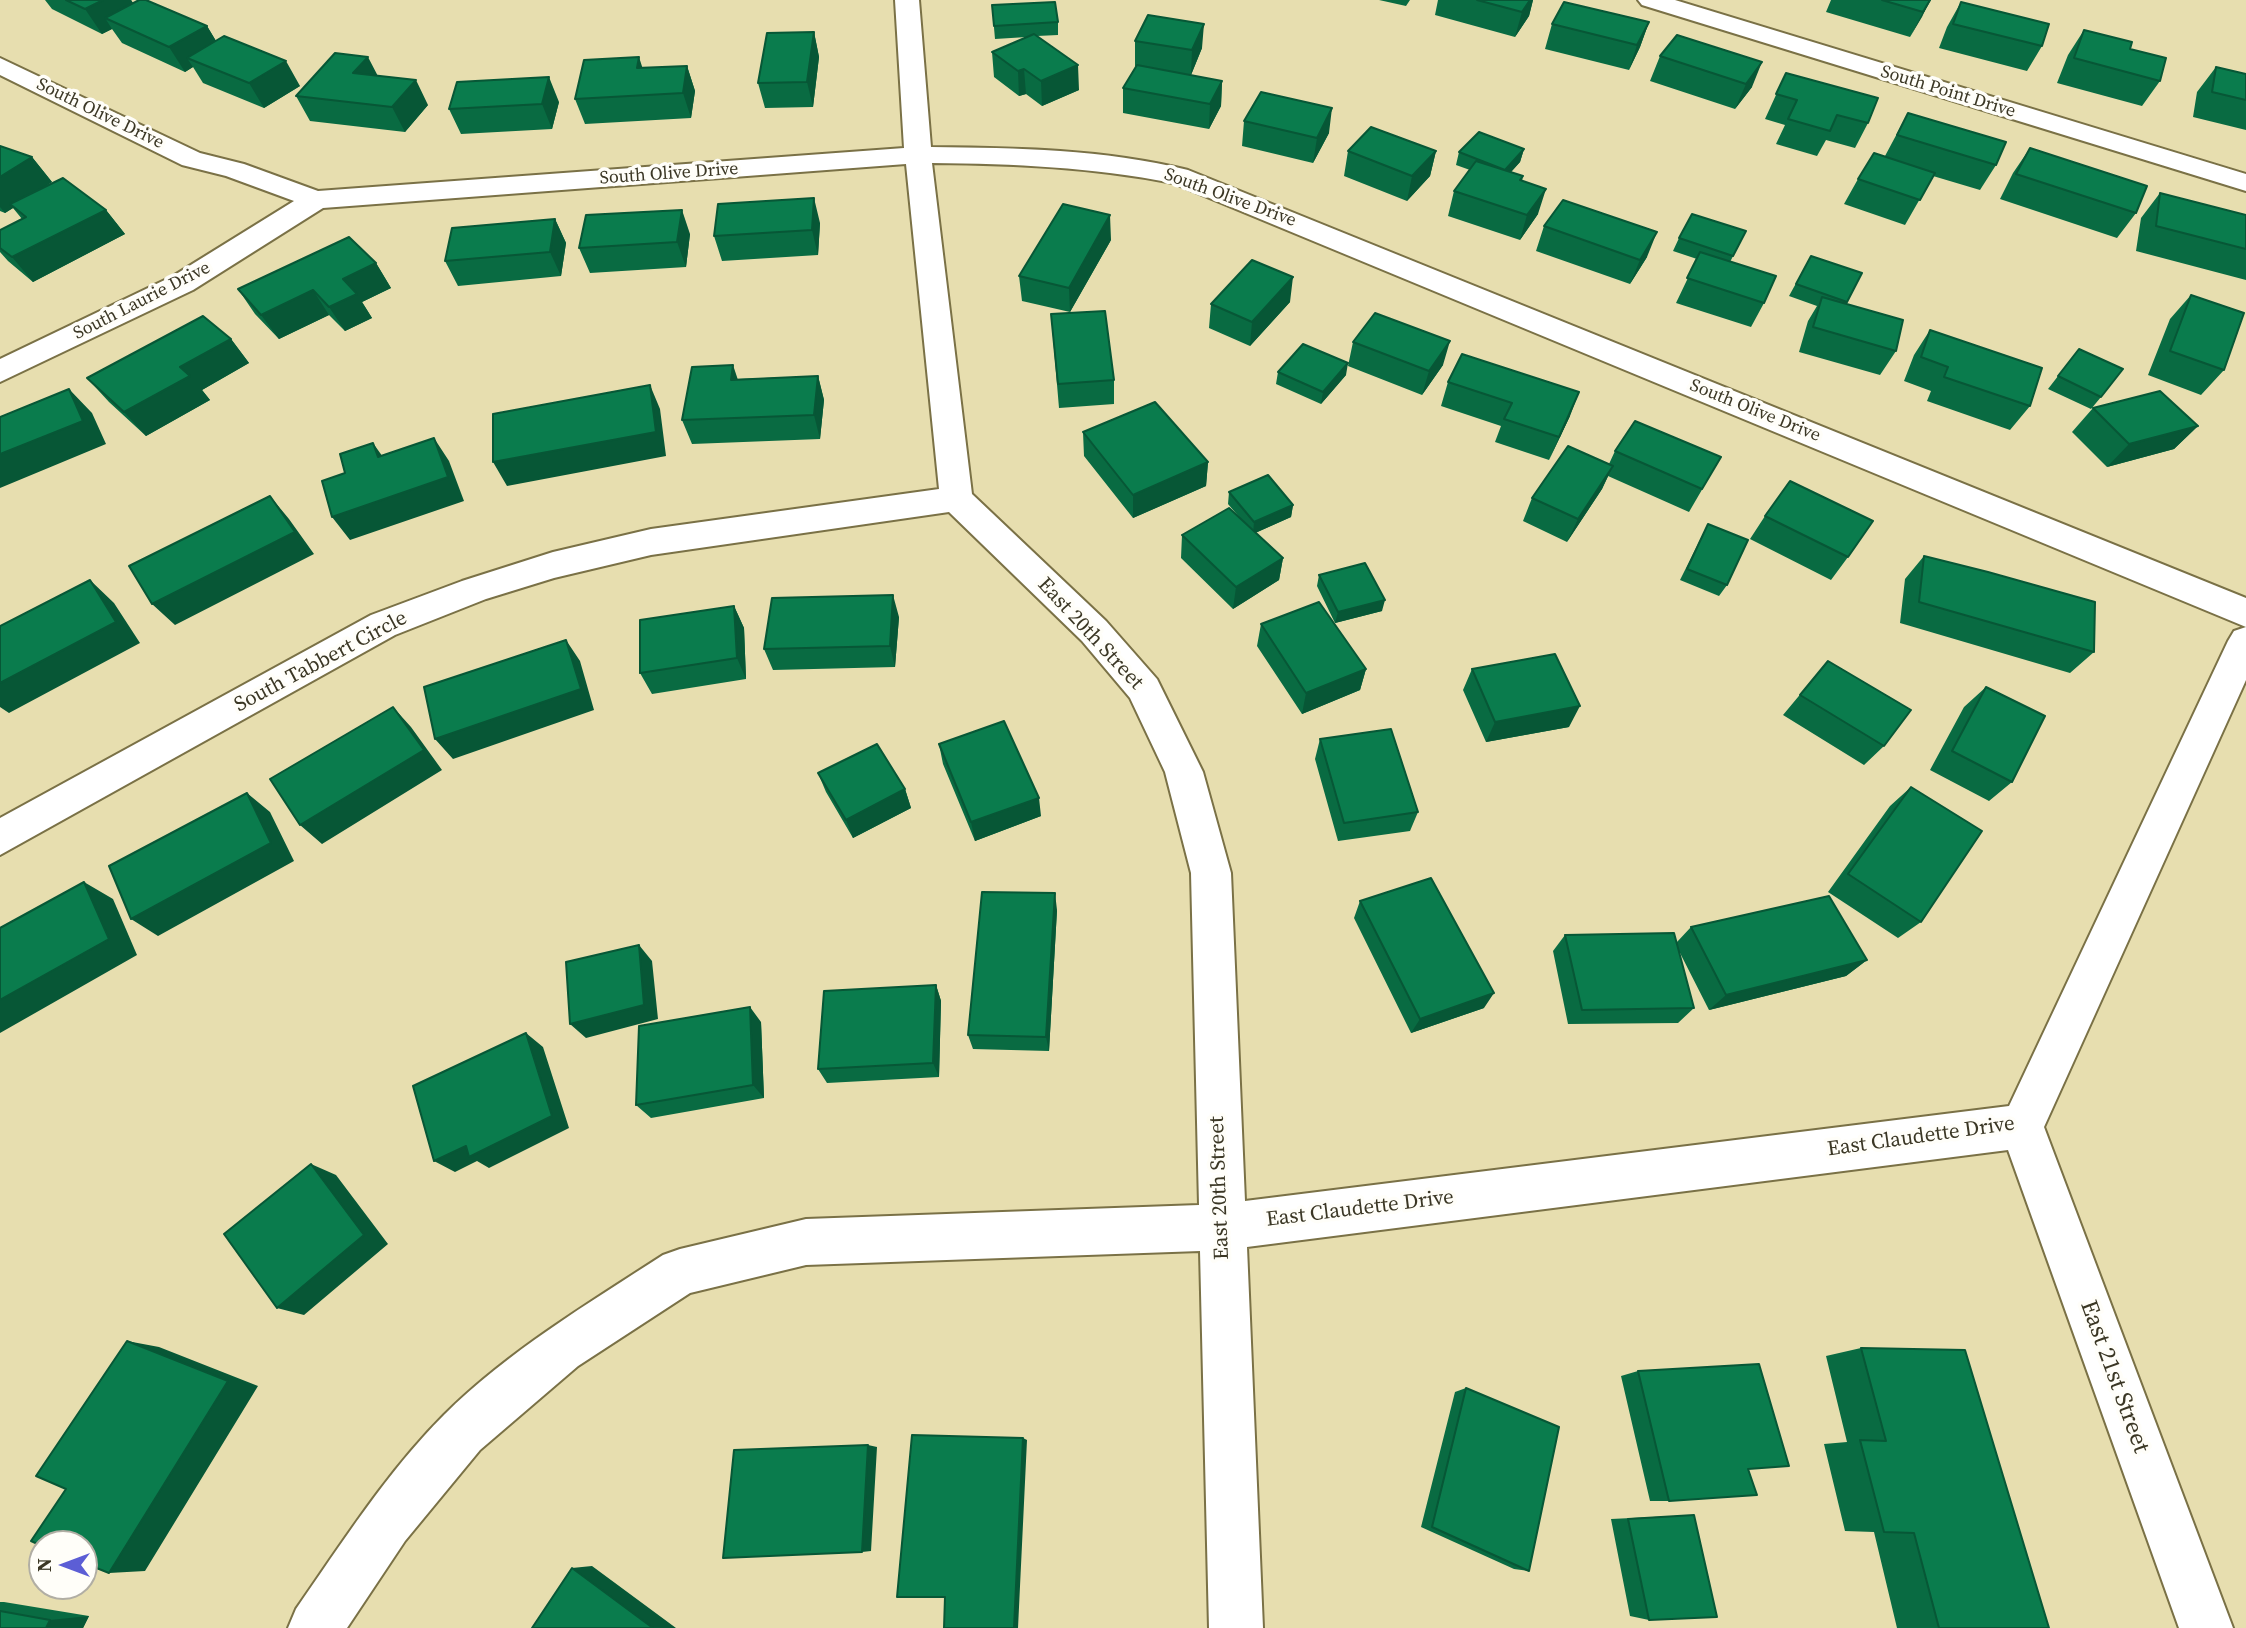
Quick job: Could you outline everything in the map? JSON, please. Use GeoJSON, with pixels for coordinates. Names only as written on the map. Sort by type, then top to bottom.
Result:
{"type":"FeatureCollection","features":[{"type":"Feature","properties":{"kind":"street"},"geometry":{"type":"LineString","coordinates":[[907,0],[918,155],[956,499]]}},
{"type":"Feature","properties":{"kind":"street","name":"South Point Drive"},"geometry":{"type":"LineString","coordinates":[[1650,0],[2246,183]]}},
{"type":"Feature","properties":{"kind":"street","name":"South Olive Drive"},"geometry":{"type":"LineString","coordinates":[[0,65],[191,159],[235,170],[316,200],[918,155],[1040,156],[1105,162],[1179,176],[1249,202],[2246,613]]}},
{"type":"Feature","properties":{"kind":"street","name":"South Laurie Drive"},"geometry":{"type":"LineString","coordinates":[[0,372],[183,283],[316,200]]}},
{"type":"Feature","properties":{"kind":"street","name":"South Tabbert Circle"},"geometry":{"type":"LineString","coordinates":[[0,838],[383,625],[474,590],[553,565],[651,542],[956,499]]}},
{"type":"Feature","properties":{"kind":"street","name":"East 20th Street"},"geometry":{"type":"LineString","coordinates":[[956,499],[1094,631],[1144,689],[1184,772],[1211,873],[1220,1227],[1236,1628]]}},
{"type":"Feature","properties":{"kind":"street","name":"East Claudette Drive"},"geometry":{"type":"LineString","coordinates":[[315,1628],[387,1523],[462,1432],[561,1349],[680,1272],[806,1242],[1220,1227],[2022,1126],[2246,641]]}},
{"type":"Feature","properties":{"kind":"street","name":"East 21st Street"},"geometry":{"type":"LineString","coordinates":[[2022,1126],[2206,1628]]}},
{"type":"Feature","properties":{"kind":"building"},"geometry":{"type":"Polygon","coordinates":[[[66,0],[103,0],[85,9],[66,0]]]}},
{"type":"Feature","properties":{"kind":"building"},"geometry":{"type":"Polygon","coordinates":[[[139,0],[146,0],[207,26],[169,47],[105,18],[139,0]]]}},
{"type":"Feature","properties":{"kind":"building"},"geometry":{"type":"Polygon","coordinates":[[[1477,0],[1530,0],[1522,12],[1477,0]]]}},
{"type":"Feature","properties":{"kind":"building"},"geometry":{"type":"Polygon","coordinates":[[[1882,0],[1930,0],[1923,12],[1882,0]]]}},
{"type":"Feature","properties":{"kind":"building"},"geometry":{"type":"Polygon","coordinates":[[[1055,2],[1058,22],[994,26],[992,5],[1055,2]]]}},
{"type":"Feature","properties":{"kind":"building"},"geometry":{"type":"Polygon","coordinates":[[[1564,2],[1649,22],[1637,45],[1552,24],[1564,2]]]}},
{"type":"Feature","properties":{"kind":"building"},"geometry":{"type":"Polygon","coordinates":[[[1961,2],[2049,24],[2042,46],[1953,24],[1961,2]]]}},
{"type":"Feature","properties":{"kind":"building"},"geometry":{"type":"Polygon","coordinates":[[[1148,15],[1204,24],[1192,50],[1135,41],[1148,15]]]}},
{"type":"Feature","properties":{"kind":"building"},"geometry":{"type":"Polygon","coordinates":[[[2084,30],[2132,42],[2130,49],[2166,58],[2160,81],[2074,58],[2084,30]]]}},
{"type":"Feature","properties":{"kind":"building"},"geometry":{"type":"Polygon","coordinates":[[[814,32],[807,82],[758,83],[767,33],[814,32]]]}},
{"type":"Feature","properties":{"kind":"building"},"geometry":{"type":"Polygon","coordinates":[[[1034,34],[1078,65],[1041,81],[1024,69],[1018,71],[992,52],[1034,34]]]}},
{"type":"Feature","properties":{"kind":"building"},"geometry":{"type":"Polygon","coordinates":[[[1677,35],[1762,62],[1746,84],[1660,56],[1677,35]]]}},
{"type":"Feature","properties":{"kind":"building"},"geometry":{"type":"Polygon","coordinates":[[[224,36],[286,61],[249,83],[187,58],[224,36]]]}},
{"type":"Feature","properties":{"kind":"building"},"geometry":{"type":"Polygon","coordinates":[[[335,53],[368,57],[353,73],[416,80],[392,107],[296,96],[335,53]]]}},
{"type":"Feature","properties":{"kind":"building"},"geometry":{"type":"Polygon","coordinates":[[[639,57],[637,68],[687,66],[683,93],[575,99],[584,60],[639,57]]]}},
{"type":"Feature","properties":{"kind":"building"},"geometry":{"type":"Polygon","coordinates":[[[1137,65],[1222,81],[1210,104],[1123,88],[1137,65]]]}},
{"type":"Feature","properties":{"kind":"building"},"geometry":{"type":"Polygon","coordinates":[[[2216,67],[2246,74],[2246,100],[2212,92],[2216,67]]]}},
{"type":"Feature","properties":{"kind":"building"},"geometry":{"type":"Polygon","coordinates":[[[1786,73],[1878,98],[1868,123],[1837,115],[1830,131],[1788,119],[1797,100],[1776,94],[1786,73]]]}},
{"type":"Feature","properties":{"kind":"building"},"geometry":{"type":"Polygon","coordinates":[[[549,77],[542,104],[449,109],[457,82],[549,77]]]}},
{"type":"Feature","properties":{"kind":"building"},"geometry":{"type":"Polygon","coordinates":[[[1261,92],[1332,108],[1317,138],[1244,121],[1261,92]]]}},
{"type":"Feature","properties":{"kind":"building"},"geometry":{"type":"Polygon","coordinates":[[[1908,113],[2006,142],[1996,165],[1897,135],[1908,113]]]}},
{"type":"Feature","properties":{"kind":"building"},"geometry":{"type":"Polygon","coordinates":[[[1371,127],[1436,151],[1412,176],[1348,151],[1371,127]]]}},
{"type":"Feature","properties":{"kind":"building"},"geometry":{"type":"Polygon","coordinates":[[[1479,132],[1524,149],[1505,170],[1459,152],[1479,132]]]}},
{"type":"Feature","properties":{"kind":"building"},"geometry":{"type":"Polygon","coordinates":[[[0,146],[32,157],[0,177],[0,146]]]}},
{"type":"Feature","properties":{"kind":"building"},"geometry":{"type":"Polygon","coordinates":[[[2030,148],[2147,186],[2136,213],[2016,174],[2030,148]]]}},
{"type":"Feature","properties":{"kind":"building"},"geometry":{"type":"Polygon","coordinates":[[[1874,153],[1935,173],[1920,200],[1858,179],[1874,153]]]}},
{"type":"Feature","properties":{"kind":"building"},"geometry":{"type":"Polygon","coordinates":[[[1476,161],[1523,176],[1520,180],[1546,189],[1527,215],[1454,191],[1476,161]]]}},
{"type":"Feature","properties":{"kind":"building"},"geometry":{"type":"Polygon","coordinates":[[[63,178],[106,210],[12,257],[0,248],[0,230],[26,217],[10,204],[63,178]]]}},
{"type":"Feature","properties":{"kind":"building"},"geometry":{"type":"Polygon","coordinates":[[[2160,193],[2246,215],[2246,249],[2156,226],[2160,193]]]}},
{"type":"Feature","properties":{"kind":"building"},"geometry":{"type":"Polygon","coordinates":[[[814,198],[812,230],[714,236],[718,204],[814,198]]]}},
{"type":"Feature","properties":{"kind":"building"},"geometry":{"type":"Polygon","coordinates":[[[1563,200],[1657,232],[1640,260],[1544,226],[1563,200]]]}},
{"type":"Feature","properties":{"kind":"building"},"geometry":{"type":"Polygon","coordinates":[[[1063,204],[1110,215],[1069,288],[1019,276],[1063,204]]]}},
{"type":"Feature","properties":{"kind":"building"},"geometry":{"type":"Polygon","coordinates":[[[682,210],[677,242],[579,248],[586,215],[682,210]]]}},
{"type":"Feature","properties":{"kind":"building"},"geometry":{"type":"Polygon","coordinates":[[[1692,214],[1746,231],[1733,256],[1679,238],[1692,214]]]}},
{"type":"Feature","properties":{"kind":"building"},"geometry":{"type":"Polygon","coordinates":[[[555,219],[550,252],[445,261],[452,228],[555,219]]]}},
{"type":"Feature","properties":{"kind":"building"},"geometry":{"type":"Polygon","coordinates":[[[349,237],[376,263],[343,279],[357,294],[329,307],[313,290],[261,315],[238,289],[349,237]]]}},
{"type":"Feature","properties":{"kind":"building"},"geometry":{"type":"Polygon","coordinates":[[[1700,252],[1776,276],[1764,303],[1687,278],[1700,252]]]}},
{"type":"Feature","properties":{"kind":"building"},"geometry":{"type":"Polygon","coordinates":[[[1811,256],[1862,273],[1847,302],[1796,284],[1811,256]]]}},
{"type":"Feature","properties":{"kind":"building"},"geometry":{"type":"Polygon","coordinates":[[[1252,260],[1293,277],[1252,322],[1211,304],[1252,260]]]}},
{"type":"Feature","properties":{"kind":"building"},"geometry":{"type":"Polygon","coordinates":[[[2191,295],[2244,313],[2224,370],[2170,351],[2191,295]]]}},
{"type":"Feature","properties":{"kind":"building"},"geometry":{"type":"Polygon","coordinates":[[[1822,297],[1903,320],[1896,351],[1813,327],[1822,297]]]}},
{"type":"Feature","properties":{"kind":"building"},"geometry":{"type":"Polygon","coordinates":[[[1105,311],[1114,380],[1058,384],[1051,314],[1105,311]]]}},
{"type":"Feature","properties":{"kind":"building"},"geometry":{"type":"Polygon","coordinates":[[[1375,313],[1450,341],[1429,371],[1353,342],[1375,313]]]}},
{"type":"Feature","properties":{"kind":"building"},"geometry":{"type":"Polygon","coordinates":[[[203,316],[231,339],[180,367],[190,376],[124,412],[87,378],[203,316]]]}},
{"type":"Feature","properties":{"kind":"building"},"geometry":{"type":"Polygon","coordinates":[[[1930,330],[2042,368],[2030,406],[1944,377],[1948,367],[1921,357],[1930,330]]]}},
{"type":"Feature","properties":{"kind":"building"},"geometry":{"type":"Polygon","coordinates":[[[1303,344],[1348,363],[1323,392],[1278,372],[1303,344]]]}},
{"type":"Feature","properties":{"kind":"building"},"geometry":{"type":"Polygon","coordinates":[[[2079,349],[2123,369],[2101,397],[2058,376],[2079,349]]]}},
{"type":"Feature","properties":{"kind":"building"},"geometry":{"type":"Polygon","coordinates":[[[1462,354],[1579,392],[1559,437],[1504,419],[1512,403],[1448,382],[1462,354]]]}},
{"type":"Feature","properties":{"kind":"building"},"geometry":{"type":"Polygon","coordinates":[[[733,365],[731,380],[818,376],[814,415],[682,420],[692,367],[733,365]]]}},
{"type":"Feature","properties":{"kind":"building"},"geometry":{"type":"Polygon","coordinates":[[[650,385],[656,432],[493,462],[493,414],[650,385]]]}},
{"type":"Feature","properties":{"kind":"building"},"geometry":{"type":"Polygon","coordinates":[[[69,389],[83,421],[0,454],[0,417],[69,389]]]}},
{"type":"Feature","properties":{"kind":"building"},"geometry":{"type":"Polygon","coordinates":[[[2160,391],[2198,426],[2129,444],[2093,408],[2160,391]]]}},
{"type":"Feature","properties":{"kind":"building"},"geometry":{"type":"Polygon","coordinates":[[[1155,402],[1208,462],[1133,495],[1083,432],[1155,402]]]}},
{"type":"Feature","properties":{"kind":"building"},"geometry":{"type":"Polygon","coordinates":[[[1635,421],[1721,457],[1702,489],[1615,451],[1635,421]]]}},
{"type":"Feature","properties":{"kind":"building"},"geometry":{"type":"Polygon","coordinates":[[[434,438],[448,477],[332,517],[322,481],[345,473],[340,454],[373,443],[378,457],[434,438]]]}},
{"type":"Feature","properties":{"kind":"building"},"geometry":{"type":"Polygon","coordinates":[[[1568,446],[1613,466],[1578,519],[1532,498],[1568,446]]]}},
{"type":"Feature","properties":{"kind":"building"},"geometry":{"type":"Polygon","coordinates":[[[1268,475],[1293,505],[1254,522],[1229,492],[1268,475]]]}},
{"type":"Feature","properties":{"kind":"building"},"geometry":{"type":"Polygon","coordinates":[[[1790,481],[1873,521],[1848,557],[1765,516],[1790,481]]]}},
{"type":"Feature","properties":{"kind":"building"},"geometry":{"type":"Polygon","coordinates":[[[270,496],[295,532],[152,604],[129,566],[270,496]]]}},
{"type":"Feature","properties":{"kind":"building"},"geometry":{"type":"Polygon","coordinates":[[[1229,508],[1283,558],[1236,587],[1182,535],[1229,508]]]}},
{"type":"Feature","properties":{"kind":"building"},"geometry":{"type":"Polygon","coordinates":[[[1708,524],[1748,540],[1727,585],[1687,569],[1708,524]]]}},
{"type":"Feature","properties":{"kind":"building"},"geometry":{"type":"Polygon","coordinates":[[[1924,556],[2095,602],[2094,652],[1919,602],[1924,556]]]}},
{"type":"Feature","properties":{"kind":"building"},"geometry":{"type":"Polygon","coordinates":[[[1365,563],[1385,600],[1338,612],[1319,575],[1365,563]]]}},
{"type":"Feature","properties":{"kind":"building"},"geometry":{"type":"Polygon","coordinates":[[[90,580],[116,622],[0,683],[0,626],[90,580]]]}},
{"type":"Feature","properties":{"kind":"building"},"geometry":{"type":"Polygon","coordinates":[[[893,595],[890,646],[764,649],[772,598],[893,595]]]}},
{"type":"Feature","properties":{"kind":"building"},"geometry":{"type":"Polygon","coordinates":[[[1319,602],[1366,669],[1306,693],[1261,624],[1319,602]]]}},
{"type":"Feature","properties":{"kind":"building"},"geometry":{"type":"Polygon","coordinates":[[[734,606],[737,658],[640,673],[640,620],[734,606]]]}},
{"type":"Feature","properties":{"kind":"building"},"geometry":{"type":"Polygon","coordinates":[[[566,640],[581,689],[435,739],[424,687],[566,640]]]}},
{"type":"Feature","properties":{"kind":"building"},"geometry":{"type":"Polygon","coordinates":[[[1555,654],[1580,706],[1495,722],[1472,669],[1555,654]]]}},
{"type":"Feature","properties":{"kind":"building"},"geometry":{"type":"Polygon","coordinates":[[[1828,661],[1911,710],[1884,746],[1800,695],[1828,661]]]}},
{"type":"Feature","properties":{"kind":"building"},"geometry":{"type":"Polygon","coordinates":[[[1986,687],[2045,716],[2012,782],[1952,751],[1986,687]]]}},
{"type":"Feature","properties":{"kind":"building"},"geometry":{"type":"Polygon","coordinates":[[[393,707],[424,750],[300,825],[270,779],[393,707]]]}},
{"type":"Feature","properties":{"kind":"building"},"geometry":{"type":"Polygon","coordinates":[[[1004,721],[1039,798],[971,822],[939,744],[1004,721]]]}},
{"type":"Feature","properties":{"kind":"building"},"geometry":{"type":"Polygon","coordinates":[[[1391,729],[1418,812],[1344,823],[1320,739],[1391,729]]]}},
{"type":"Feature","properties":{"kind":"building"},"geometry":{"type":"Polygon","coordinates":[[[877,744],[905,789],[846,820],[818,773],[877,744]]]}},
{"type":"Feature","properties":{"kind":"building"},"geometry":{"type":"Polygon","coordinates":[[[1911,787],[1982,831],[1921,922],[1848,874],[1911,787]]]}},
{"type":"Feature","properties":{"kind":"building"},"geometry":{"type":"Polygon","coordinates":[[[247,793],[271,843],[131,919],[109,866],[247,793]]]}},
{"type":"Feature","properties":{"kind":"building"},"geometry":{"type":"Polygon","coordinates":[[[1431,878],[1494,993],[1420,1019],[1360,901],[1431,878]]]}},
{"type":"Feature","properties":{"kind":"building"},"geometry":{"type":"Polygon","coordinates":[[[84,882],[109,939],[0,1000],[0,928],[84,882]]]}},
{"type":"Feature","properties":{"kind":"building"},"geometry":{"type":"Polygon","coordinates":[[[982,892],[1055,893],[1046,1037],[968,1035],[982,892]]]}},
{"type":"Feature","properties":{"kind":"building"},"geometry":{"type":"Polygon","coordinates":[[[1829,896],[1867,960],[1726,995],[1691,927],[1829,896]]]}},
{"type":"Feature","properties":{"kind":"building"},"geometry":{"type":"Polygon","coordinates":[[[1674,933],[1694,1008],[1582,1010],[1565,935],[1674,933]]]}},
{"type":"Feature","properties":{"kind":"building"},"geometry":{"type":"Polygon","coordinates":[[[639,945],[644,1005],[570,1024],[566,962],[639,945]]]}},
{"type":"Feature","properties":{"kind":"building"},"geometry":{"type":"Polygon","coordinates":[[[936,985],[933,1063],[818,1069],[824,991],[936,985]]]}},
{"type":"Feature","properties":{"kind":"building"},"geometry":{"type":"Polygon","coordinates":[[[750,1007],[753,1085],[636,1105],[639,1026],[750,1007]]]}},
{"type":"Feature","properties":{"kind":"building"},"geometry":{"type":"Polygon","coordinates":[[[526,1033],[552,1116],[469,1157],[466,1146],[434,1161],[413,1086],[526,1033]]]}},
{"type":"Feature","properties":{"kind":"building"},"geometry":{"type":"Polygon","coordinates":[[[311,1164],[364,1235],[277,1308],[224,1234],[311,1164]]]}},
{"type":"Feature","properties":{"kind":"building"},"geometry":{"type":"Polygon","coordinates":[[[127,1341],[228,1381],[109,1573],[98,1569],[98,1530],[38,1530],[66,1489],[36,1476],[127,1341]]]}},
{"type":"Feature","properties":{"kind":"building"},"geometry":{"type":"Polygon","coordinates":[[[1861,1348],[1965,1350],[2049,1628],[1939,1628],[1914,1533],[1884,1532],[1860,1440],[1886,1441],[1861,1348]]]}},
{"type":"Feature","properties":{"kind":"building"},"geometry":{"type":"Polygon","coordinates":[[[1759,1364],[1789,1466],[1748,1469],[1757,1495],[1669,1501],[1638,1371],[1759,1364]]]}},
{"type":"Feature","properties":{"kind":"building"},"geometry":{"type":"Polygon","coordinates":[[[1466,1388],[1559,1427],[1529,1571],[1432,1527],[1466,1388]]]}},
{"type":"Feature","properties":{"kind":"building"},"geometry":{"type":"Polygon","coordinates":[[[912,1435],[1023,1438],[1014,1628],[944,1628],[945,1597],[897,1597],[912,1435]]]}},
{"type":"Feature","properties":{"kind":"building"},"geometry":{"type":"Polygon","coordinates":[[[868,1445],[862,1552],[723,1558],[734,1450],[868,1445]]]}},
{"type":"Feature","properties":{"kind":"building"},"geometry":{"type":"Polygon","coordinates":[[[1694,1515],[1717,1617],[1649,1620],[1628,1519],[1694,1515]]]}},
{"type":"Feature","properties":{"kind":"building"},"geometry":{"type":"Polygon","coordinates":[[[572,1568],[653,1628],[532,1628],[572,1568]]]}},
{"type":"Feature","properties":{"kind":"building"},"geometry":{"type":"Polygon","coordinates":[[[0,1611],[50,1620],[46,1628],[0,1628],[0,1611]]]}}]}
